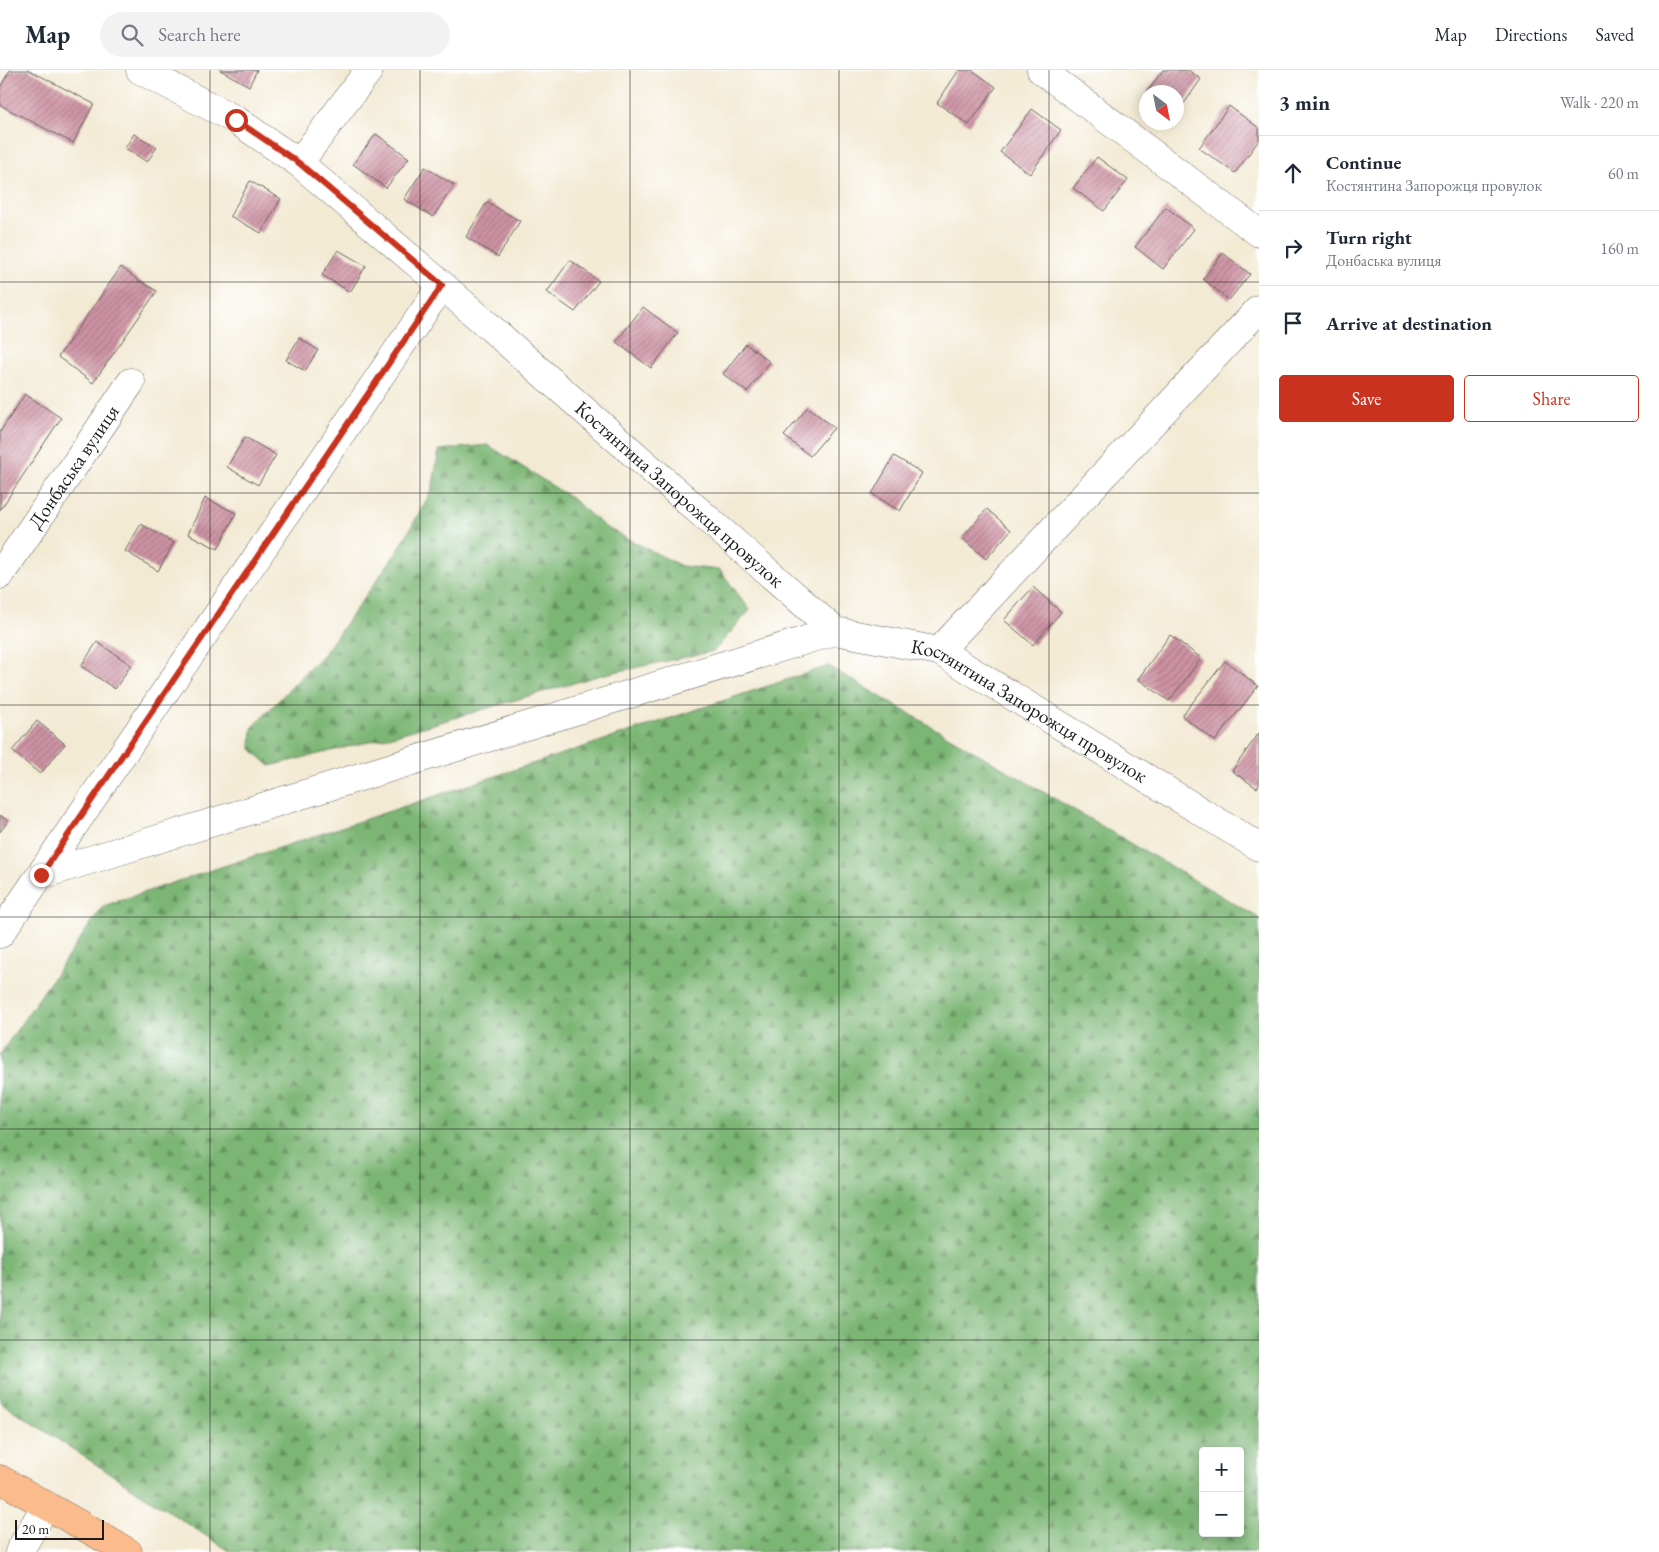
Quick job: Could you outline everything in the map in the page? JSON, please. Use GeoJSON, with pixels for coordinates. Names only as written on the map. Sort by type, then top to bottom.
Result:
{"type":"FeatureCollection","features":[{"type":"Feature","properties":{"kind":"main road"},"geometry":{"type":"LineString","coordinates":[[0,1479],[128,1552]]}},
{"type":"Feature","properties":{"kind":"street","name":"Костянтина Запорожця провулок"},"geometry":{"type":"LineString","coordinates":[[140,70],[236,120],[299,163],[442,285],[836,630],[939,651],[1259,847]]}},
{"type":"Feature","properties":{"kind":"street"},"geometry":{"type":"LineString","coordinates":[[299,163],[369,70]]}},
{"type":"Feature","properties":{"kind":"street"},"geometry":{"type":"LineString","coordinates":[[1041,70],[1259,233]]}},
{"type":"Feature","properties":{"kind":"street"},"geometry":{"type":"LineString","coordinates":[[0,934],[442,285]]}},
{"type":"Feature","properties":{"kind":"street"},"geometry":{"type":"LineString","coordinates":[[939,651],[1259,309]]}},
{"type":"Feature","properties":{"kind":"street","name":"Донбаська вулиця"},"geometry":{"type":"LineString","coordinates":[[0,575],[131,382]]}},
{"type":"Feature","properties":{"kind":"street"},"geometry":{"type":"LineString","coordinates":[[41,875],[836,630]]}},
{"type":"Feature","properties":{"kind":"street"},"geometry":{"type":"LineString","coordinates":[[19,1552],[38,1500]]}},
{"type":"Feature","properties":{"kind":"green space"},"geometry":{"type":"Polygon","coordinates":[[[488,445],[570,497],[605,527],[681,566],[720,570],[750,610],[714,651],[601,675],[396,735],[270,766],[251,749],[252,728],[326,651],[399,549],[432,490],[439,450],[488,445]]]}},
{"type":"Feature","properties":{"kind":"green space"},"geometry":{"type":"Polygon","coordinates":[[[828,666],[1259,918],[1259,1552],[231,1552],[0,1402],[0,1054],[103,906],[828,666]]]}},
{"type":"Feature","properties":{"kind":"building"},"geometry":{"type":"Polygon","coordinates":[[[10,70],[29,70],[94,104],[73,143],[0,105],[0,88],[10,70]]]}},
{"type":"Feature","properties":{"kind":"building"},"geometry":{"type":"Polygon","coordinates":[[[220,70],[257,70],[249,86],[220,70]]]}},
{"type":"Feature","properties":{"kind":"building"},"geometry":{"type":"Polygon","coordinates":[[[959,70],[972,70],[996,87],[969,125],[937,103],[959,70]]]}},
{"type":"Feature","properties":{"kind":"building"},"geometry":{"type":"Polygon","coordinates":[[[1163,70],[1188,70],[1201,79],[1184,103],[1184,85],[1152,85],[1163,70]]]}},
{"type":"Feature","properties":{"kind":"building"},"geometry":{"type":"Polygon","coordinates":[[[1229,106],[1259,128],[1259,140],[1235,173],[1199,148],[1229,106]]]}},
{"type":"Feature","properties":{"kind":"building"},"geometry":{"type":"Polygon","coordinates":[[[1032,109],[1061,130],[1030,174],[1000,152],[1032,109]]]}},
{"type":"Feature","properties":{"kind":"building"},"geometry":{"type":"Polygon","coordinates":[[[134,134],[157,147],[147,162],[125,148],[134,134]]]}},
{"type":"Feature","properties":{"kind":"building"},"geometry":{"type":"Polygon","coordinates":[[[376,134],[409,158],[386,188],[353,164],[376,134]]]}},
{"type":"Feature","properties":{"kind":"building"},"geometry":{"type":"Polygon","coordinates":[[[1097,157],[1128,180],[1104,211],[1073,188],[1097,157]]]}},
{"type":"Feature","properties":{"kind":"building"},"geometry":{"type":"Polygon","coordinates":[[[425,167],[454,185],[433,217],[404,199],[425,167]]]}},
{"type":"Feature","properties":{"kind":"building"},"geometry":{"type":"Polygon","coordinates":[[[250,181],[281,199],[261,233],[230,216],[250,181]]]}},
{"type":"Feature","properties":{"kind":"building"},"geometry":{"type":"Polygon","coordinates":[[[487,202],[520,221],[498,257],[466,237],[487,202]]]}},
{"type":"Feature","properties":{"kind":"building"},"geometry":{"type":"Polygon","coordinates":[[[1166,207],[1194,229],[1163,269],[1135,247],[1166,207]]]}},
{"type":"Feature","properties":{"kind":"building"},"geometry":{"type":"Polygon","coordinates":[[[338,250],[366,266],[350,292],[322,275],[338,250]]]}},
{"type":"Feature","properties":{"kind":"building"},"geometry":{"type":"Polygon","coordinates":[[[1223,253],[1250,274],[1229,300],[1203,279],[1223,253]]]}},
{"type":"Feature","properties":{"kind":"building"},"geometry":{"type":"Polygon","coordinates":[[[570,260],[599,281],[575,312],[547,292],[570,260]]]}},
{"type":"Feature","properties":{"kind":"building"},"geometry":{"type":"Polygon","coordinates":[[[121,267],[157,291],[93,383],[58,357],[121,267]]]}},
{"type":"Feature","properties":{"kind":"building"},"geometry":{"type":"Polygon","coordinates":[[[643,307],[678,333],[651,368],[616,342],[643,307]]]}},
{"type":"Feature","properties":{"kind":"building"},"geometry":{"type":"Polygon","coordinates":[[[299,338],[318,350],[305,371],[286,360],[299,338]]]}},
{"type":"Feature","properties":{"kind":"building"},"geometry":{"type":"Polygon","coordinates":[[[746,344],[770,362],[747,392],[723,374],[746,344]]]}},
{"type":"Feature","properties":{"kind":"building"},"geometry":{"type":"Polygon","coordinates":[[[25,394],[61,418],[0,510],[0,432],[25,394]]]}},
{"type":"Feature","properties":{"kind":"building"},"geometry":{"type":"Polygon","coordinates":[[[808,407],[834,428],[810,456],[784,436],[808,407]]]}},
{"type":"Feature","properties":{"kind":"building"},"geometry":{"type":"Polygon","coordinates":[[[245,437],[276,455],[258,485],[227,467],[245,437]]]}},
{"type":"Feature","properties":{"kind":"building"},"geometry":{"type":"Polygon","coordinates":[[[894,456],[922,473],[900,511],[872,494],[894,456]]]}},
{"type":"Feature","properties":{"kind":"building"},"geometry":{"type":"Polygon","coordinates":[[[205,498],[236,513],[218,549],[188,534],[205,498]]]}},
{"type":"Feature","properties":{"kind":"building"},"geometry":{"type":"Polygon","coordinates":[[[987,509],[1011,530],[986,559],[962,538],[987,509]]]}},
{"type":"Feature","properties":{"kind":"building"},"geometry":{"type":"Polygon","coordinates":[[[141,524],[174,543],[158,571],[125,551],[141,524]]]}},
{"type":"Feature","properties":{"kind":"building"},"geometry":{"type":"Polygon","coordinates":[[[1033,587],[1061,612],[1033,645],[1004,620],[1033,587]]]}},
{"type":"Feature","properties":{"kind":"building"},"geometry":{"type":"Polygon","coordinates":[[[1170,635],[1201,658],[1169,701],[1138,679],[1170,635]]]}},
{"type":"Feature","properties":{"kind":"building"},"geometry":{"type":"Polygon","coordinates":[[[97,642],[131,665],[115,689],[81,666],[97,642]]]}},
{"type":"Feature","properties":{"kind":"building"},"geometry":{"type":"Polygon","coordinates":[[[1225,661],[1258,686],[1215,741],[1182,716],[1225,661]]]}},
{"type":"Feature","properties":{"kind":"building"},"geometry":{"type":"Polygon","coordinates":[[[37,721],[65,744],[40,774],[12,751],[37,721]]]}},
{"type":"Feature","properties":{"kind":"building"},"geometry":{"type":"Polygon","coordinates":[[[1259,733],[1259,785],[1257,788],[1232,771],[1259,733]]]}},
{"type":"Feature","properties":{"kind":"building"},"geometry":{"type":"Polygon","coordinates":[[[0,815],[8,821],[0,832],[0,815]]]}},
{"type":"Feature","properties":{"kind":"route"},"geometry":{"type":"LineString","coordinates":[[41,875],[442,285],[299,163],[236,120]]}}]}
